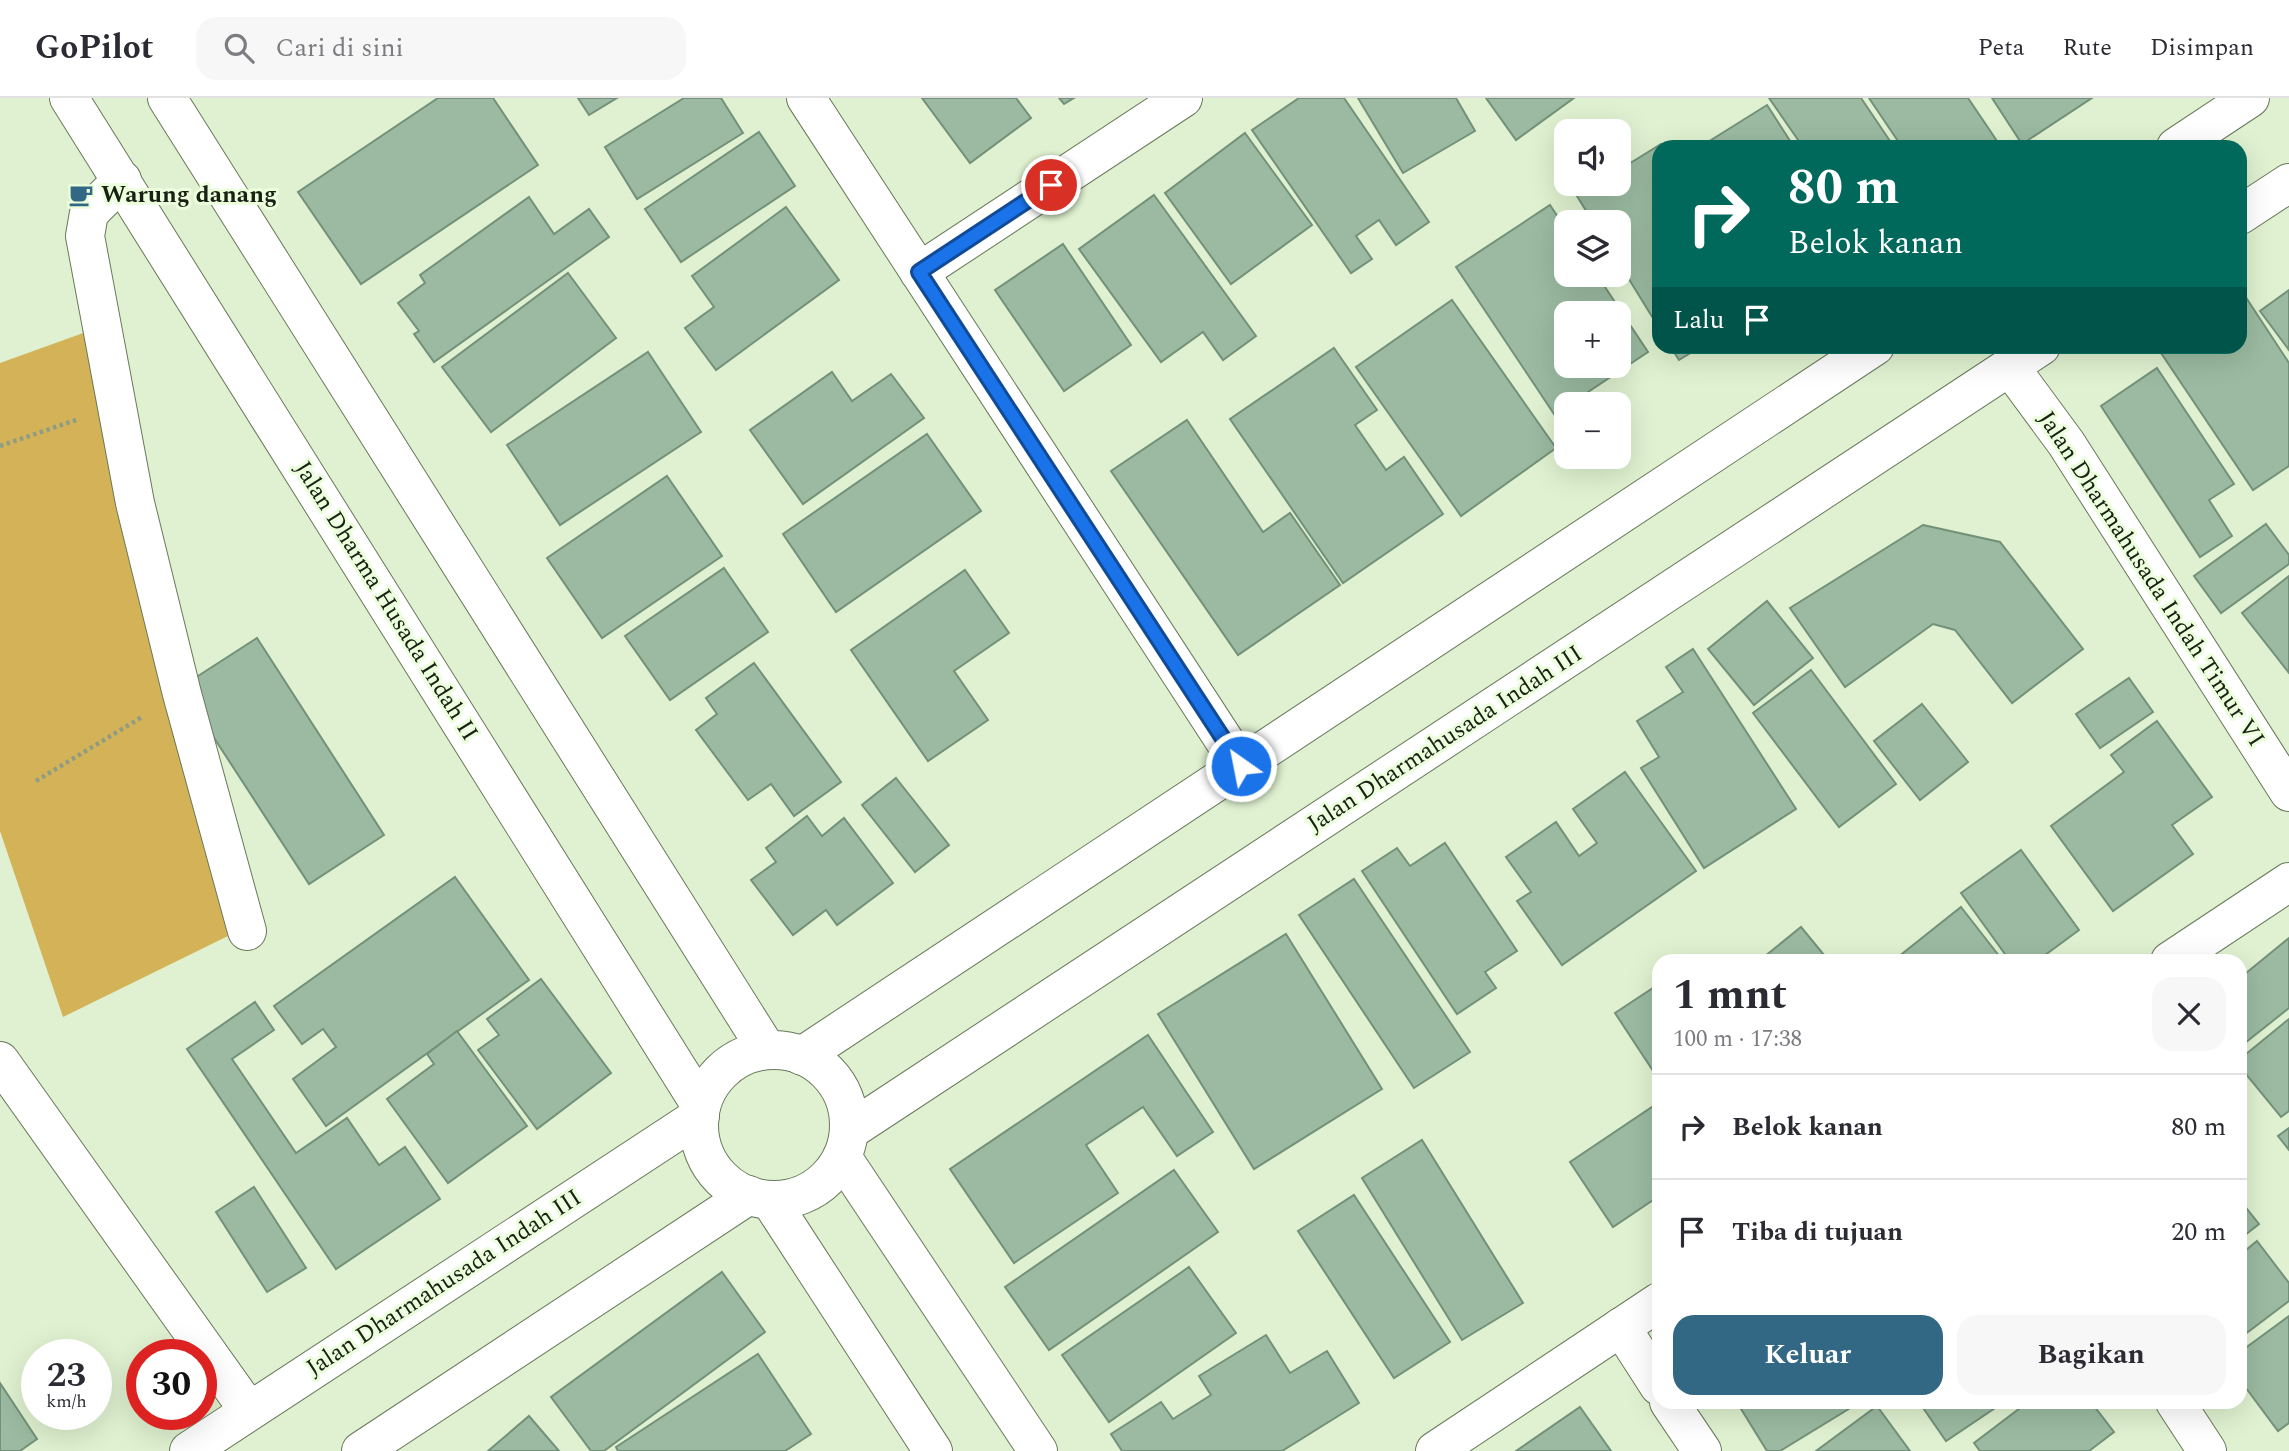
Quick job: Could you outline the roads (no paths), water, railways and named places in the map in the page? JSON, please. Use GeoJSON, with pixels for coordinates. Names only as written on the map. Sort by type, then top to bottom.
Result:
{"type":"FeatureCollection","features":[{"type":"Feature","properties":{"kind":"street","name":"Jalan Dharma Husada Indah II"},"geometry":{"type":"LineString","coordinates":[[68,98],[122,180],[700,1111]]}},
{"type":"Feature","properties":{"kind":"street"},"geometry":{"type":"LineString","coordinates":[[167,98],[785,1053]]}},
{"type":"Feature","properties":{"kind":"street"},"geometry":{"type":"LineString","coordinates":[[806,98],[1241,766]]}},
{"type":"Feature","properties":{"kind":"street"},"geometry":{"type":"LineString","coordinates":[[919,272],[1183,98]]}},
{"type":"Feature","properties":{"kind":"street"},"geometry":{"type":"LineString","coordinates":[[2187,140],[2250,98]]}},
{"type":"Feature","properties":{"kind":"street"},"geometry":{"type":"LineString","coordinates":[[122,180],[89,213],[85,228],[135,503],[182,694],[247,931]]}},
{"type":"Feature","properties":{"kind":"street"},"geometry":{"type":"LineString","coordinates":[[2247,210],[2289,183]]}},
{"type":"Feature","properties":{"kind":"street"},"geometry":{"type":"LineString","coordinates":[[785,1053],[1241,766],[1863,354]]}},
{"type":"Feature","properties":{"kind":"street","name":"Jalan Dharmahusada Indah III"},"geometry":{"type":"LineString","coordinates":[[846,1144],[2029,354]]}},
{"type":"Feature","properties":{"kind":"street","name":"Jalan Dharmahusada Indah Timur VI"},"geometry":{"type":"LineString","coordinates":[[2010,367],[2066,443],[2289,792]]}},
{"type":"Feature","properties":{"kind":"street"},"geometry":{"type":"LineString","coordinates":[[2181,954],[2289,882]]}},
{"type":"Feature","properties":{"kind":"street"},"geometry":{"type":"LineString","coordinates":[[785,1053],[822,1068],[838,1086],[847,1108],[846,1144],[824,1181],[800,1196],[759,1198],[727,1183],[710,1164],[701,1140],[700,1111],[708,1088],[732,1062],[749,1054],[785,1053]]}},
{"type":"Feature","properties":{"kind":"street"},"geometry":{"type":"LineString","coordinates":[[0,1061],[249,1411]]}},
{"type":"Feature","properties":{"kind":"street","name":"Jalan Dharmahusada Indah III"},"geometry":{"type":"LineString","coordinates":[[190,1451],[700,1111]]}},
{"type":"Feature","properties":{"kind":"street"},"geometry":{"type":"LineString","coordinates":[[846,1144],[1038,1451]]}},
{"type":"Feature","properties":{"kind":"street"},"geometry":{"type":"LineString","coordinates":[[361,1451],[759,1198]]}},
{"type":"Feature","properties":{"kind":"street"},"geometry":{"type":"LineString","coordinates":[[759,1198],[933,1451]]}},
{"type":"Feature","properties":{"kind":"street"},"geometry":{"type":"LineString","coordinates":[[1435,1451],[1652,1307]]}},
{"type":"Feature","properties":{"kind":"street"},"geometry":{"type":"LineString","coordinates":[[1621,1327],[1652,1375]]}},
{"type":"Feature","properties":{"kind":"street"},"geometry":{"type":"LineString","coordinates":[[1675,1409],[1702,1451]]}},
{"type":"Feature","properties":{"kind":"street"},"geometry":{"type":"LineString","coordinates":[[2180,1409],[2207,1451]]}},
{"type":"Feature","properties":{"kind":"place","name":"Warung danang"},"geometry":{"type":"Point","coordinates":[81,195]}}]}
